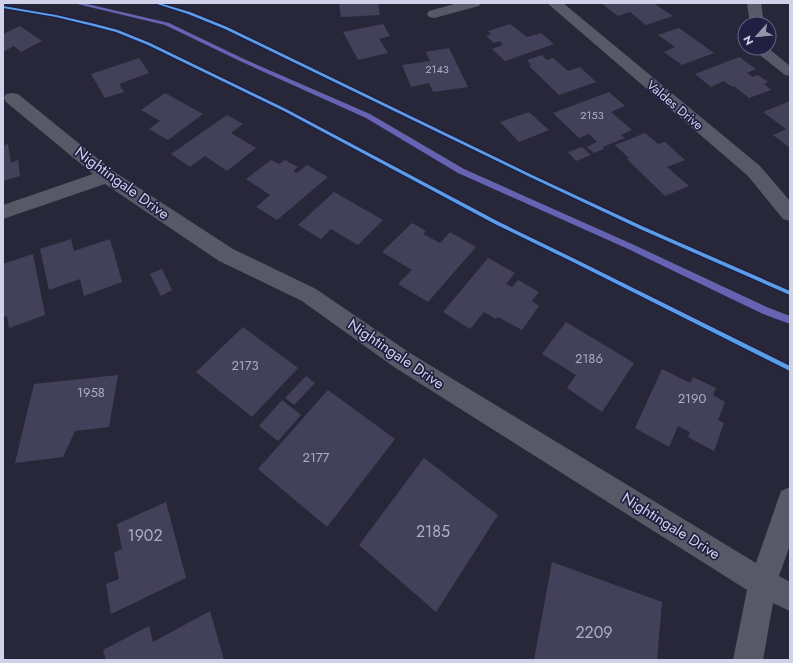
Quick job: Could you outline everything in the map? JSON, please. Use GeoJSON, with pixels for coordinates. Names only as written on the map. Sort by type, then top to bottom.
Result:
{"type":"FeatureCollection","features":[{"type":"Feature","properties":{"kind":"street"},"geometry":{"type":"LineString","coordinates":[[434,14],[474,3]]}},
{"type":"Feature","properties":{"kind":"street","name":"Valdes Drive"},"geometry":{"type":"LineString","coordinates":[[554,3],[754,171],[790,214]]}},
{"type":"Feature","properties":{"kind":"street"},"geometry":{"type":"LineString","coordinates":[[754,3],[756,16]]}},
{"type":"Feature","properties":{"kind":"street","name":"Nightingale Drive"},"geometry":{"type":"LineString","coordinates":[[12,98],[107,176],[226,255],[309,295],[402,360],[762,583],[790,597]]}},
{"type":"Feature","properties":{"kind":"street"},"geometry":{"type":"LineString","coordinates":[[3,212],[107,176]]}},
{"type":"Feature","properties":{"kind":"street"},"geometry":{"type":"LineString","coordinates":[[748,660],[762,583],[780,535],[790,500]]}},
{"type":"Feature","properties":{"kind":"lane"},"geometry":{"type":"LineString","coordinates":[[769,56],[790,72]]}},
{"type":"Feature","properties":{"kind":"building"},"geometry":{"type":"Polygon","coordinates":[[[339,3],[378,3],[380,15],[341,17],[339,3]]]}},
{"type":"Feature","properties":{"kind":"building"},"geometry":{"type":"Polygon","coordinates":[[[601,3],[653,3],[673,16],[646,25],[630,12],[618,16],[601,3]]]}},
{"type":"Feature","properties":{"kind":"building"},"geometry":{"type":"Polygon","coordinates":[[[383,24],[390,36],[379,39],[388,53],[358,60],[343,32],[383,24]]]}},
{"type":"Feature","properties":{"kind":"building"},"geometry":{"type":"Polygon","coordinates":[[[510,24],[527,37],[541,33],[554,44],[505,61],[492,49],[503,45],[500,41],[494,43],[486,36],[491,34],[488,31],[510,24]]]}},
{"type":"Feature","properties":{"kind":"building"},"geometry":{"type":"Polygon","coordinates":[[[20,26],[42,41],[21,52],[14,46],[3,52],[3,34],[20,26]]]}},
{"type":"Feature","properties":{"kind":"building"},"geometry":{"type":"Polygon","coordinates":[[[679,28],[714,53],[682,65],[664,52],[675,47],[658,35],[679,28]]]}},
{"type":"Feature","properties":{"kind":"building"},"geometry":{"type":"Polygon","coordinates":[[[449,48],[468,87],[433,92],[429,83],[411,87],[402,65],[430,61],[426,52],[449,48]]]}},
{"type":"Feature","properties":{"kind":"building"},"geometry":{"type":"Polygon","coordinates":[[[542,55],[547,60],[553,58],[568,71],[580,67],[596,82],[559,95],[529,66],[531,65],[527,60],[542,55]]]}},
{"type":"Feature","properties":{"kind":"building"},"geometry":{"type":"Polygon","coordinates":[[[739,57],[756,69],[747,73],[753,77],[758,75],[768,82],[764,84],[771,90],[749,98],[734,86],[732,87],[724,81],[711,87],[695,74],[739,57]]]}},
{"type":"Feature","properties":{"kind":"building"},"geometry":{"type":"Polygon","coordinates":[[[139,58],[149,73],[119,84],[124,92],[105,98],[91,74],[139,58]]]}},
{"type":"Feature","properties":{"kind":"building"},"geometry":{"type":"Polygon","coordinates":[[[609,92],[625,106],[611,112],[632,130],[621,135],[625,138],[603,147],[604,149],[594,153],[587,147],[597,142],[589,134],[579,138],[553,113],[609,92]]]}},
{"type":"Feature","properties":{"kind":"building"},"geometry":{"type":"Polygon","coordinates":[[[165,93],[203,114],[168,140],[149,129],[160,121],[141,110],[165,93]]]}},
{"type":"Feature","properties":{"kind":"building"},"geometry":{"type":"Polygon","coordinates":[[[790,101],[790,148],[773,135],[786,129],[763,112],[790,101]]]}},
{"type":"Feature","properties":{"kind":"building"},"geometry":{"type":"Polygon","coordinates":[[[529,112],[549,130],[519,142],[500,122],[529,112]]]}},
{"type":"Feature","properties":{"kind":"building"},"geometry":{"type":"Polygon","coordinates":[[[227,115],[243,124],[231,133],[256,148],[227,171],[205,156],[190,167],[171,154],[227,115]]]}},
{"type":"Feature","properties":{"kind":"building"},"geometry":{"type":"Polygon","coordinates":[[[645,133],[658,144],[665,142],[685,160],[667,167],[689,186],[665,196],[627,159],[629,158],[615,145],[645,133]]]}},
{"type":"Feature","properties":{"kind":"building"},"geometry":{"type":"Polygon","coordinates":[[[8,144],[11,163],[18,160],[20,176],[3,181],[3,146],[8,144]]]}},
{"type":"Feature","properties":{"kind":"building"},"geometry":{"type":"Polygon","coordinates":[[[582,147],[591,155],[576,161],[568,152],[582,147]]]}},
{"type":"Feature","properties":{"kind":"building"},"geometry":{"type":"Polygon","coordinates":[[[271,160],[279,164],[285,160],[298,167],[293,171],[297,173],[307,165],[328,177],[277,220],[256,207],[270,195],[246,179],[271,160]]]}},
{"type":"Feature","properties":{"kind":"building"},"geometry":{"type":"Polygon","coordinates":[[[334,192],[383,220],[358,245],[331,229],[321,239],[298,225],[334,192]]]}},
{"type":"Feature","properties":{"kind":"building"},"geometry":{"type":"Polygon","coordinates":[[[412,223],[426,231],[423,234],[440,243],[450,232],[476,247],[428,302],[398,284],[412,270],[382,252],[412,223]]]}},
{"type":"Feature","properties":{"kind":"building"},"geometry":{"type":"Polygon","coordinates":[[[71,239],[74,251],[110,239],[122,282],[84,296],[80,279],[49,290],[40,249],[71,239]]]}},
{"type":"Feature","properties":{"kind":"building"},"geometry":{"type":"Polygon","coordinates":[[[33,254],[45,315],[9,328],[7,316],[3,317],[3,264],[33,254]]]}},
{"type":"Feature","properties":{"kind":"building"},"geometry":{"type":"Polygon","coordinates":[[[488,258],[515,273],[506,284],[512,287],[518,280],[539,292],[532,301],[539,306],[522,330],[498,317],[496,319],[484,312],[470,329],[443,312],[488,258]]]}},
{"type":"Feature","properties":{"kind":"building"},"geometry":{"type":"Polygon","coordinates":[[[162,269],[172,290],[161,296],[150,274],[162,269]]]}},
{"type":"Feature","properties":{"kind":"building"},"geometry":{"type":"Polygon","coordinates":[[[566,322],[634,363],[602,412],[567,388],[576,375],[542,354],[566,322]]]}},
{"type":"Feature","properties":{"kind":"building"},"geometry":{"type":"Polygon","coordinates":[[[243,327],[298,368],[252,417],[196,372],[243,327]]]}},
{"type":"Feature","properties":{"kind":"building"},"geometry":{"type":"Polygon","coordinates":[[[662,369],[690,383],[693,377],[716,388],[713,395],[725,402],[718,420],[724,423],[714,451],[688,437],[690,432],[678,426],[669,447],[635,428],[662,369]]]}},
{"type":"Feature","properties":{"kind":"building"},"geometry":{"type":"Polygon","coordinates":[[[118,375],[109,427],[75,431],[63,457],[15,463],[34,384],[118,375]]]}},
{"type":"Feature","properties":{"kind":"building"},"geometry":{"type":"Polygon","coordinates":[[[306,376],[315,383],[294,405],[285,398],[306,376]]]}},
{"type":"Feature","properties":{"kind":"building"},"geometry":{"type":"Polygon","coordinates":[[[328,390],[395,439],[327,527],[258,469],[328,390]]]}},
{"type":"Feature","properties":{"kind":"building"},"geometry":{"type":"Polygon","coordinates":[[[282,400],[301,415],[278,441],[259,426],[282,400]]]}},
{"type":"Feature","properties":{"kind":"building"},"geometry":{"type":"Polygon","coordinates":[[[424,458],[498,515],[436,612],[359,545],[424,458]]]}},
{"type":"Feature","properties":{"kind":"building"},"geometry":{"type":"Polygon","coordinates":[[[166,502],[186,578],[111,614],[106,584],[119,579],[114,553],[122,549],[117,524],[166,502]]]}},
{"type":"Feature","properties":{"kind":"building"},"geometry":{"type":"Polygon","coordinates":[[[552,562],[662,602],[657,660],[534,660],[552,562]]]}},
{"type":"Feature","properties":{"kind":"building"},"geometry":{"type":"Polygon","coordinates":[[[210,611],[224,660],[106,660],[103,650],[149,626],[153,642],[210,611]]]}},
{"type":"Feature","properties":{"kind":"waterway"},"geometry":{"type":"LineString","coordinates":[[76,3],[167,24],[244,61],[368,116],[461,171],[629,246],[766,311],[790,320]]}},
{"type":"Feature","properties":{"kind":"cycle path"},"geometry":{"type":"LineString","coordinates":[[156,3],[189,13],[226,28],[531,176],[642,228],[790,293]]}},
{"type":"Feature","properties":{"kind":"cycle path"},"geometry":{"type":"LineString","coordinates":[[3,7],[56,16],[94,25],[117,31],[149,44],[285,110],[497,223],[790,369]]}}]}
